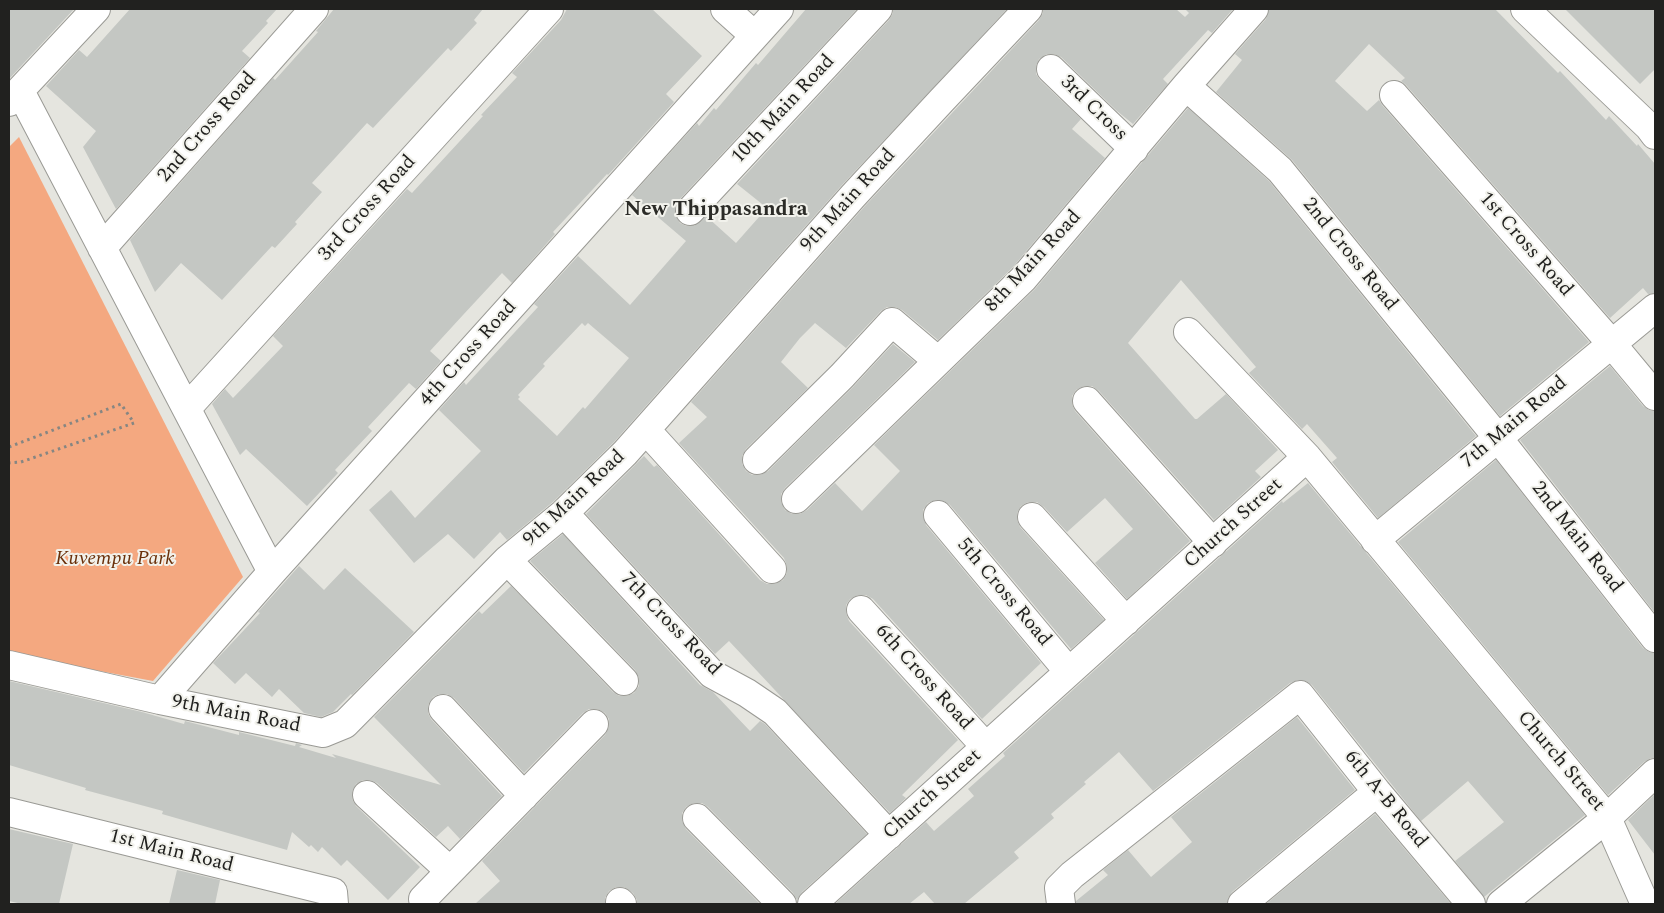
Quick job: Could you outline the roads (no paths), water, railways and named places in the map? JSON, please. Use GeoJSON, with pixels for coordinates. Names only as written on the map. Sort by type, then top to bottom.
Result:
{"type":"FeatureCollection","features":[{"type":"Feature","properties":{"kind":"street"},"geometry":{"type":"LineString","coordinates":[[96,9],[14,96],[102,248],[272,572]]}},
{"type":"Feature","properties":{"kind":"street","name":"2nd Cross Road"},"geometry":{"type":"LineString","coordinates":[[102,248],[314,9]]}},
{"type":"Feature","properties":{"kind":"street","name":"3rd Cross Road"},"geometry":{"type":"LineString","coordinates":[[186,408],[549,9]]}},
{"type":"Feature","properties":{"kind":"street"},"geometry":{"type":"LineString","coordinates":[[725,9],[754,35]]}},
{"type":"Feature","properties":{"kind":"street","name":"4th Cross Road"},"geometry":{"type":"LineString","coordinates":[[160,700],[272,572],[779,9]]}},
{"type":"Feature","properties":{"kind":"street","name":"10th Main Road"},"geometry":{"type":"LineString","coordinates":[[690,211],[878,9]]}},
{"type":"Feature","properties":{"kind":"street","name":"9th Main Road"},"geometry":{"type":"LineString","coordinates":[[9,665],[160,700],[323,733],[345,724],[507,560],[564,513],[626,453],[853,196],[1028,9]]}},
{"type":"Feature","properties":{"kind":"street","name":"8th Main Road"},"geometry":{"type":"LineString","coordinates":[[796,499],[1023,279],[1186,86],[1254,9]]}},
{"type":"Feature","properties":{"kind":"street"},"geometry":{"type":"LineString","coordinates":[[1525,9],[1653,126]]}},
{"type":"Feature","properties":{"kind":"street","name":"3rd Cross"},"geometry":{"type":"LineString","coordinates":[[1051,69],[1134,148]]}},
{"type":"Feature","properties":{"kind":"street","name":"2nd Cross Road"},"geometry":{"type":"LineString","coordinates":[[1186,86],[1280,170],[1498,438]]}},
{"type":"Feature","properties":{"kind":"street","name":"1st Cross Road"},"geometry":{"type":"LineString","coordinates":[[1394,95],[1655,396]]}},
{"type":"Feature","properties":{"kind":"street","name":"7th Main Road"},"geometry":{"type":"LineString","coordinates":[[1375,540],[1655,308]]}},
{"type":"Feature","properties":{"kind":"street"},"geometry":{"type":"LineString","coordinates":[[757,460],[842,376],[892,322],[938,361]]}},
{"type":"Feature","properties":{"kind":"street"},"geometry":{"type":"LineString","coordinates":[[1188,332],[1307,457]]}},
{"type":"Feature","properties":{"kind":"street"},"geometry":{"type":"LineString","coordinates":[[1087,401],[1212,543]]}},
{"type":"Feature","properties":{"kind":"street"},"geometry":{"type":"LineString","coordinates":[[646,430],[772,569]]}},
{"type":"Feature","properties":{"kind":"street","name":"2nd Main Road"},"geometry":{"type":"LineString","coordinates":[[1498,438],[1655,638]]}},
{"type":"Feature","properties":{"kind":"street","name":"Church Street"},"geometry":{"type":"LineString","coordinates":[[812,904],[1307,457],[1607,818],[1645,904]]}},
{"type":"Feature","properties":{"kind":"street","name":"7th Cross Road"},"geometry":{"type":"LineString","coordinates":[[564,513],[712,674],[747,693],[775,712],[889,835]]}},
{"type":"Feature","properties":{"kind":"street","name":"5th Cross Road"},"geometry":{"type":"LineString","coordinates":[[938,515],[1069,672]]}},
{"type":"Feature","properties":{"kind":"street"},"geometry":{"type":"LineString","coordinates":[[1032,517],[1126,620]]}},
{"type":"Feature","properties":{"kind":"street"},"geometry":{"type":"LineString","coordinates":[[507,560],[624,681]]}},
{"type":"Feature","properties":{"kind":"street","name":"6th Cross Road"},"geometry":{"type":"LineString","coordinates":[[861,610],[986,747]]}},
{"type":"Feature","properties":{"kind":"street","name":"6th A-B Road"},"geometry":{"type":"LineString","coordinates":[[1061,904],[1059,888],[1072,875],[1300,695],[1377,792],[1471,904]]}},
{"type":"Feature","properties":{"kind":"street"},"geometry":{"type":"LineString","coordinates":[[443,709],[524,796]]}},
{"type":"Feature","properties":{"kind":"street"},"geometry":{"type":"LineString","coordinates":[[423,902],[450,871],[594,724]]}},
{"type":"Feature","properties":{"kind":"street"},"geometry":{"type":"LineString","coordinates":[[1501,904],[1607,818],[1655,773]]}},
{"type":"Feature","properties":{"kind":"street"},"geometry":{"type":"LineString","coordinates":[[1242,904],[1377,792]]}},
{"type":"Feature","properties":{"kind":"street"},"geometry":{"type":"LineString","coordinates":[[367,795],[450,871]]}},
{"type":"Feature","properties":{"kind":"street","name":"1st Main Road"},"geometry":{"type":"LineString","coordinates":[[9,812],[333,898]]}},
{"type":"Feature","properties":{"kind":"street"},"geometry":{"type":"LineString","coordinates":[[697,818],[782,904]]}},
{"type":"Feature","properties":{"kind":"district","name":"New Thippasandra"},"geometry":{"type":"Point","coordinates":[716,211]}},
{"type":"Feature","properties":{"kind":"park label","name":"Kuvempu Park"},"geometry":{"type":"Point","coordinates":[115,560]}}]}
